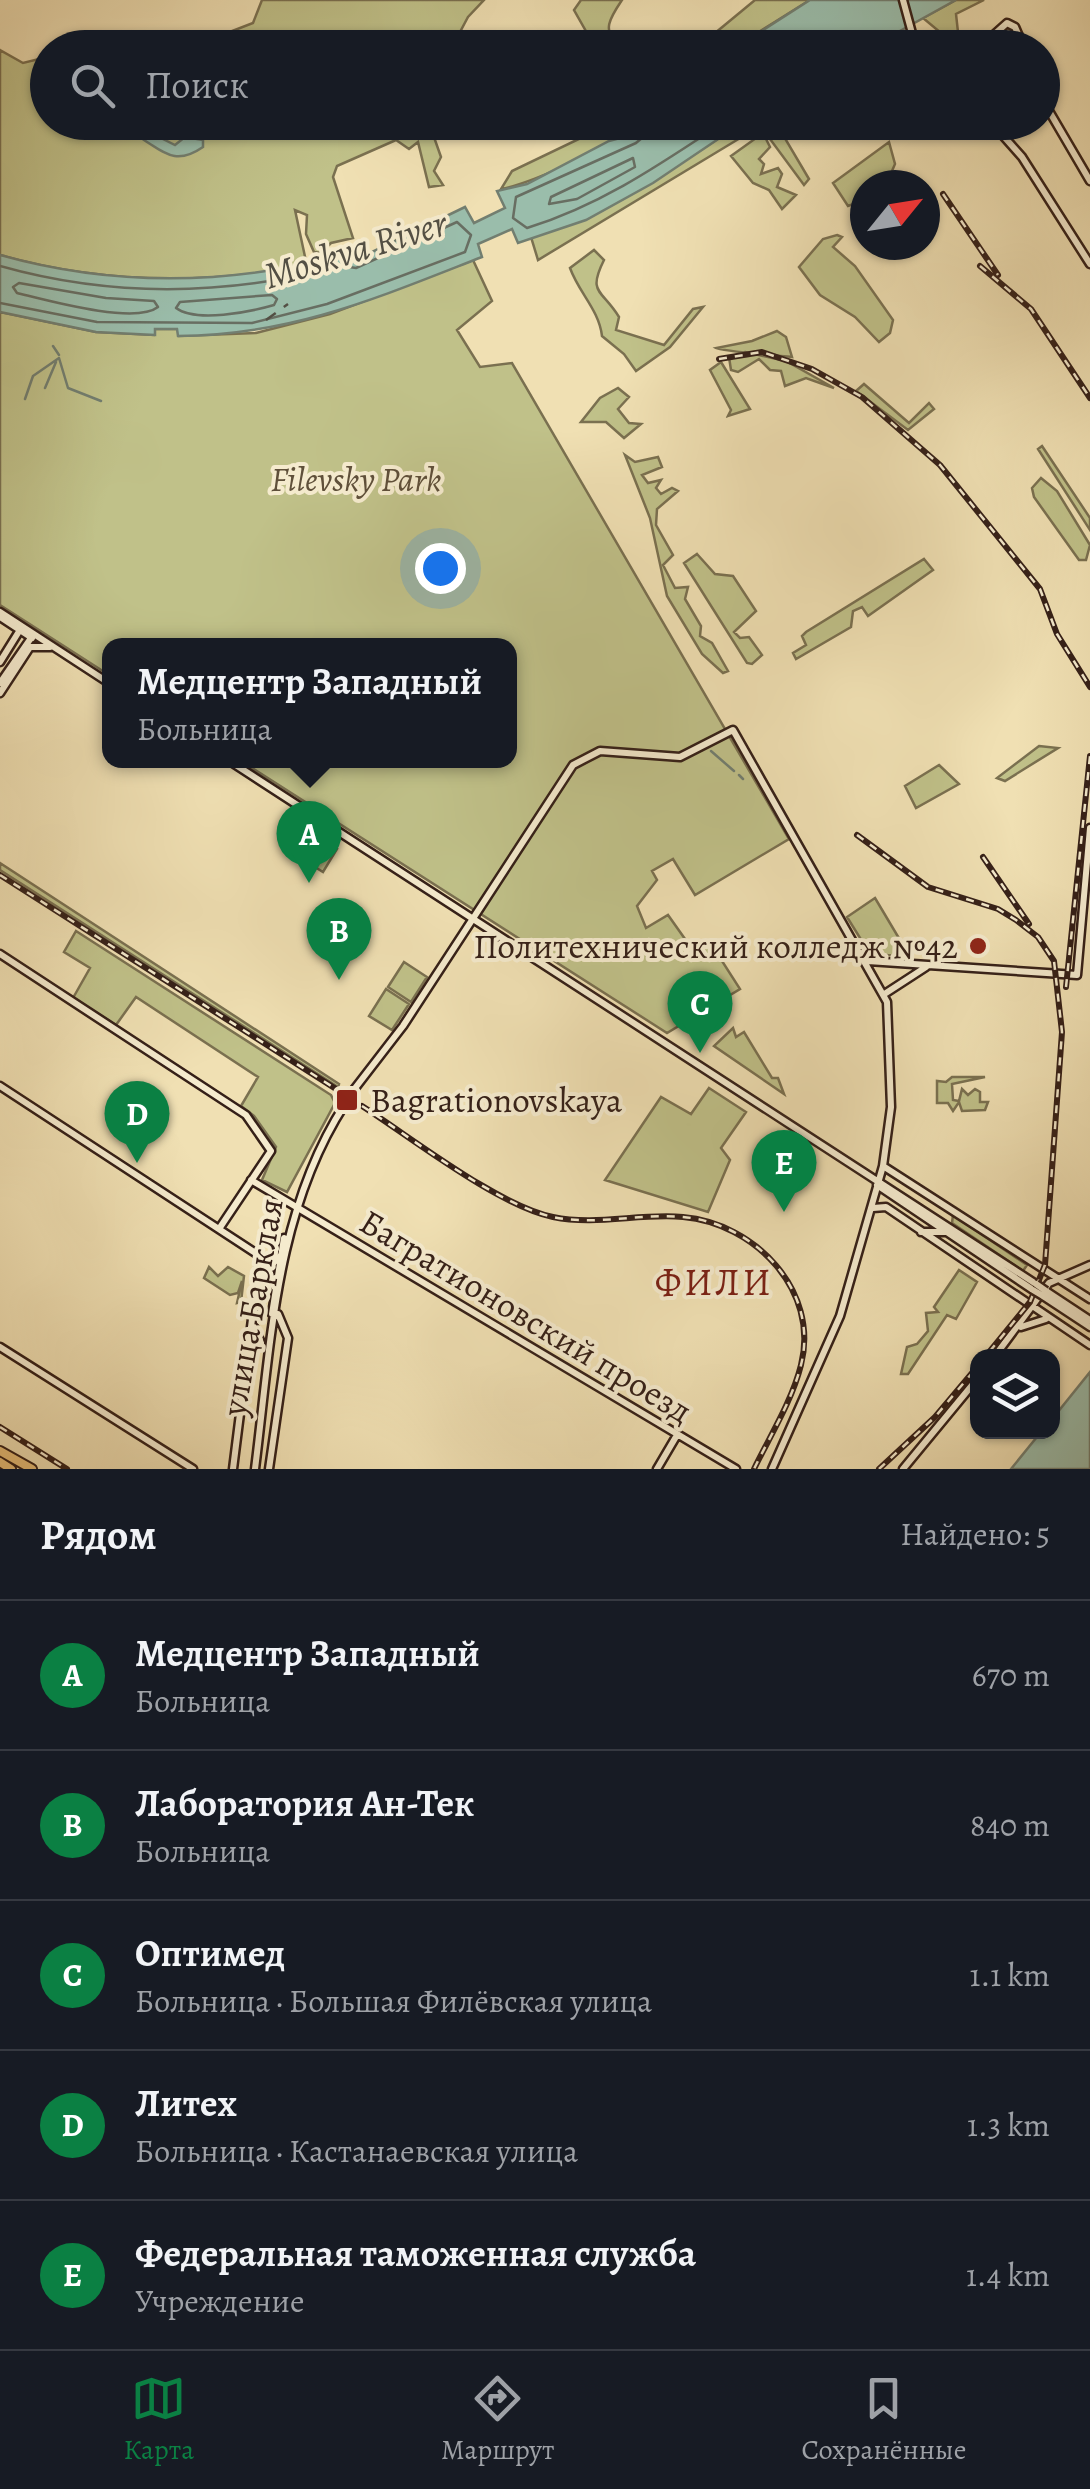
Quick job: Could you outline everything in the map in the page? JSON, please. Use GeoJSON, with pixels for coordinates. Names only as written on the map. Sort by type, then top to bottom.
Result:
{"type":"FeatureCollection","features":[{"type":"Feature","properties":{"kind":"main road"},"geometry":{"type":"LineString","coordinates":[[0,1456],[11,1469]]}},
{"type":"Feature","properties":{"kind":"main road"},"geometry":{"type":"LineString","coordinates":[[0,1456],[22,1469]]}},
{"type":"Feature","properties":{"kind":"main road"},"geometry":{"type":"LineString","coordinates":[[0,1456],[32,1469]]}},
{"type":"Feature","properties":{"kind":"street"},"geometry":{"type":"LineString","coordinates":[[902,0],[911,30]]}},
{"type":"Feature","properties":{"kind":"street"},"geometry":{"type":"LineString","coordinates":[[1060,130],[1090,181]]}},
{"type":"Feature","properties":{"kind":"street"},"geometry":{"type":"LineString","coordinates":[[1007,140],[1022,156],[1090,264]]}},
{"type":"Feature","properties":{"kind":"street"},"geometry":{"type":"LineString","coordinates":[[0,614],[25,637],[56,648],[102,678]]}},
{"type":"Feature","properties":{"kind":"street"},"geometry":{"type":"LineString","coordinates":[[25,637],[45,643]]}},
{"type":"Feature","properties":{"kind":"street"},"geometry":{"type":"LineString","coordinates":[[0,662],[25,637]]}},
{"type":"Feature","properties":{"kind":"street"},"geometry":{"type":"LineString","coordinates":[[0,683],[25,637]]}},
{"type":"Feature","properties":{"kind":"street"},"geometry":{"type":"LineString","coordinates":[[0,693],[25,637]]}},
{"type":"Feature","properties":{"kind":"street","name":"улица Барклая"},"geometry":{"type":"LineString","coordinates":[[253,1469],[280,1256],[293,1206],[314,1158],[347,1100],[403,1026],[577,762],[608,750],[680,757],[733,730],[866,961]]}},
{"type":"Feature","properties":{"kind":"street"},"geometry":{"type":"LineString","coordinates":[[240,768],[842,1155],[928,1216],[946,1222]]}},
{"type":"Feature","properties":{"kind":"street"},"geometry":{"type":"LineString","coordinates":[[866,961],[1077,975],[1090,828]]}},
{"type":"Feature","properties":{"kind":"street"},"geometry":{"type":"LineString","coordinates":[[0,954],[250,1118],[272,1149],[219,1229]]}},
{"type":"Feature","properties":{"kind":"street"},"geometry":{"type":"LineString","coordinates":[[772,1469],[837,1325],[882,1166],[891,1107],[886,994],[866,961]]}},
{"type":"Feature","properties":{"kind":"street"},"geometry":{"type":"LineString","coordinates":[[886,994],[927,966]]}},
{"type":"Feature","properties":{"kind":"street"},"geometry":{"type":"LineString","coordinates":[[0,1086],[260,1256],[255,1332],[268,1353],[277,1339],[283,1340],[285,1350]]}},
{"type":"Feature","properties":{"kind":"street"},"geometry":{"type":"LineString","coordinates":[[882,1166],[967,1242],[1090,1324]]}},
{"type":"Feature","properties":{"kind":"street","name":"Багратионовский проезд"},"geometry":{"type":"LineString","coordinates":[[251,1180],[736,1469]]}},
{"type":"Feature","properties":{"kind":"street","name":"улица Барклая"},"geometry":{"type":"LineString","coordinates":[[268,1353],[293,1206]]}},
{"type":"Feature","properties":{"kind":"street"},"geometry":{"type":"LineString","coordinates":[[871,1208],[884,1206],[935,1245],[1090,1345]]}},
{"type":"Feature","properties":{"kind":"street"},"geometry":{"type":"LineString","coordinates":[[935,1245],[934,1238],[956,1211]]}},
{"type":"Feature","properties":{"kind":"street"},"geometry":{"type":"LineString","coordinates":[[922,1232],[932,1232],[946,1222],[950,1212],[956,1211],[1090,1299]]}},
{"type":"Feature","properties":{"kind":"street"},"geometry":{"type":"LineString","coordinates":[[928,1216],[946,1222]]}},
{"type":"Feature","properties":{"kind":"street"},"geometry":{"type":"LineString","coordinates":[[928,1216],[935,1245]]}},
{"type":"Feature","properties":{"kind":"street"},"geometry":{"type":"LineString","coordinates":[[260,1277],[280,1256]]}},
{"type":"Feature","properties":{"kind":"street"},"geometry":{"type":"LineString","coordinates":[[1001,1349],[1053,1275],[1090,1265]]}},
{"type":"Feature","properties":{"kind":"street"},"geometry":{"type":"LineString","coordinates":[[269,1469],[288,1338],[278,1301]]}},
{"type":"Feature","properties":{"kind":"street"},"geometry":{"type":"LineString","coordinates":[[233,1469],[255,1316]]}},
{"type":"Feature","properties":{"kind":"street"},"geometry":{"type":"LineString","coordinates":[[1014,1332],[1034,1320],[1052,1320]]}},
{"type":"Feature","properties":{"kind":"street"},"geometry":{"type":"LineString","coordinates":[[250,1348],[261,1343]]}},
{"type":"Feature","properties":{"kind":"street"},"geometry":{"type":"LineString","coordinates":[[0,1347],[193,1469]]}},
{"type":"Feature","properties":{"kind":"street"},"geometry":{"type":"LineString","coordinates":[[902,1469],[970,1388]]}},
{"type":"Feature","properties":{"kind":"street"},"geometry":{"type":"LineString","coordinates":[[657,1469],[676,1435]]}},
{"type":"Feature","properties":{"kind":"green space"},"geometry":{"type":"Polygon","coordinates":[[[262,0],[484,0],[461,30],[235,30],[253,23],[262,0]]]}},
{"type":"Feature","properties":{"kind":"green space"},"geometry":{"type":"Polygon","coordinates":[[[581,0],[622,0],[610,30],[585,30],[574,10],[581,0]]]}},
{"type":"Feature","properties":{"kind":"green space"},"geometry":{"type":"Polygon","coordinates":[[[755,0],[810,0],[762,30],[719,30],[755,0]]]}},
{"type":"Feature","properties":{"kind":"green space"},"geometry":{"type":"Polygon","coordinates":[[[956,0],[984,0],[956,14],[958,30],[937,30],[923,18],[956,0]]]}},
{"type":"Feature","properties":{"kind":"green space"},"geometry":{"type":"Polygon","coordinates":[[[0,50],[23,63],[30,61],[30,140],[396,140],[337,166],[333,177],[353,238],[331,243],[321,253],[314,252],[306,234],[307,215],[295,210],[307,266],[230,276],[153,278],[76,271],[0,255],[0,50]]]}},
{"type":"Feature","properties":{"kind":"green space"},"geometry":{"type":"Polygon","coordinates":[[[396,140],[435,140],[441,157],[434,171],[443,185],[429,187],[418,142],[409,149],[396,140]]]}},
{"type":"Feature","properties":{"kind":"green space"},"geometry":{"type":"Polygon","coordinates":[[[577,140],[618,140],[576,161],[501,189],[512,171],[577,140]]]}},
{"type":"Feature","properties":{"kind":"green space"},"geometry":{"type":"Polygon","coordinates":[[[716,140],[737,140],[538,260],[531,237],[588,215],[716,140]]]}},
{"type":"Feature","properties":{"kind":"green space"},"geometry":{"type":"Polygon","coordinates":[[[753,140],[766,140],[770,147],[759,159],[764,164],[761,174],[778,168],[782,174],[777,187],[796,195],[782,209],[769,190],[753,183],[731,156],[753,140]]]}},
{"type":"Feature","properties":{"kind":"green space"},"geometry":{"type":"Polygon","coordinates":[[[771,140],[786,140],[809,179],[804,185],[771,140]]]}},
{"type":"Feature","properties":{"kind":"green space"},"geometry":{"type":"Polygon","coordinates":[[[889,142],[895,164],[892,170],[851,170],[889,142]]]}},
{"type":"Feature","properties":{"kind":"green space"},"geometry":{"type":"Polygon","coordinates":[[[850,171],[850,205],[848,206],[833,183],[850,171]]]}},
{"type":"Feature","properties":{"kind":"green space"},"geometry":{"type":"Polygon","coordinates":[[[842,237],[833,247],[855,266],[893,320],[890,333],[879,342],[855,317],[820,295],[799,267],[823,239],[842,237]]]}},
{"type":"Feature","properties":{"kind":"green space"},"geometry":{"type":"Polygon","coordinates":[[[594,250],[604,260],[597,286],[619,317],[616,330],[664,345],[693,309],[703,307],[670,347],[636,371],[624,354],[602,336],[597,318],[570,268],[594,250]]]}},
{"type":"Feature","properties":{"kind":"green space","name":"Filevsky Park"},"geometry":{"type":"Polygon","coordinates":[[[473,260],[492,301],[457,330],[480,367],[512,363],[789,839],[695,895],[673,859],[652,871],[657,880],[637,906],[646,928],[668,915],[690,946],[697,942],[715,950],[740,989],[667,1033],[252,768],[517,768],[517,638],[102,638],[102,671],[0,605],[0,312],[96,332],[154,335],[155,329],[178,329],[179,336],[256,333],[330,314],[473,260]]]}},
{"type":"Feature","properties":{"kind":"green space"},"geometry":{"type":"Polygon","coordinates":[[[777,331],[786,337],[792,357],[716,348],[752,341],[777,331]]]}},
{"type":"Feature","properties":{"kind":"green space"},"geometry":{"type":"Polygon","coordinates":[[[745,352],[786,361],[834,388],[806,378],[785,386],[781,371],[770,370],[759,359],[738,372],[731,370],[729,357],[745,352]]]}},
{"type":"Feature","properties":{"kind":"green space"},"geometry":{"type":"Polygon","coordinates":[[[721,362],[750,409],[728,416],[731,410],[710,370],[721,362]]]}},
{"type":"Feature","properties":{"kind":"green space"},"geometry":{"type":"Polygon","coordinates":[[[864,384],[909,423],[929,403],[934,409],[908,430],[856,391],[864,384]]]}},
{"type":"Feature","properties":{"kind":"green space"},"geometry":{"type":"Polygon","coordinates":[[[618,388],[629,397],[618,409],[629,423],[641,424],[624,438],[606,422],[581,422],[600,398],[618,388]]]}},
{"type":"Feature","properties":{"kind":"green space"},"geometry":{"type":"Polygon","coordinates":[[[1042,446],[1090,518],[1090,530],[1038,449],[1042,446]]]}},
{"type":"Feature","properties":{"kind":"green space"},"geometry":{"type":"Polygon","coordinates":[[[625,455],[635,462],[658,457],[662,467],[642,475],[648,483],[661,480],[656,488],[661,494],[672,488],[678,491],[657,509],[656,525],[673,555],[663,565],[675,588],[688,587],[685,599],[701,626],[700,636],[712,643],[728,671],[723,673],[702,654],[667,596],[650,518],[625,455]]]}},
{"type":"Feature","properties":{"kind":"green space"},"geometry":{"type":"Polygon","coordinates":[[[1041,478],[1057,491],[1090,545],[1086,560],[1079,560],[1034,497],[1032,488],[1041,478]]]}},
{"type":"Feature","properties":{"kind":"green space"},"geometry":{"type":"Polygon","coordinates":[[[697,554],[715,574],[733,576],[756,611],[734,632],[740,638],[749,637],[762,655],[752,664],[747,663],[684,563],[697,554]]]}},
{"type":"Feature","properties":{"kind":"green space"},"geometry":{"type":"Polygon","coordinates":[[[924,559],[933,570],[868,616],[862,607],[853,611],[851,627],[796,659],[793,653],[806,645],[802,636],[806,632],[924,559]]]}},
{"type":"Feature","properties":{"kind":"green space"},"geometry":{"type":"Polygon","coordinates":[[[1039,746],[1058,748],[1005,781],[997,778],[1039,746]]]}},
{"type":"Feature","properties":{"kind":"green space"},"geometry":{"type":"Polygon","coordinates":[[[939,765],[959,784],[916,808],[905,786],[939,765]]]}},
{"type":"Feature","properties":{"kind":"green space"},"geometry":{"type":"Polygon","coordinates":[[[318,837],[337,849],[323,872],[304,860],[318,837]]]}},
{"type":"Feature","properties":{"kind":"green space"},"geometry":{"type":"Polygon","coordinates":[[[0,863],[339,1084],[338,1087],[0,870],[0,863]]]}},
{"type":"Feature","properties":{"kind":"green space"},"geometry":{"type":"Polygon","coordinates":[[[875,898],[903,945],[900,956],[870,954],[847,917],[875,898]]]}},
{"type":"Feature","properties":{"kind":"green space"},"geometry":{"type":"Polygon","coordinates":[[[76,931],[331,1095],[335,1103],[287,1192],[262,1180],[276,1147],[254,1116],[241,1106],[258,1077],[136,997],[116,1025],[73,998],[90,968],[64,952],[76,931]]]}},
{"type":"Feature","properties":{"kind":"green space"},"geometry":{"type":"Polygon","coordinates":[[[404,962],[427,977],[411,1002],[388,987],[404,962]]]}},
{"type":"Feature","properties":{"kind":"green space"},"geometry":{"type":"Polygon","coordinates":[[[386,989],[409,1004],[392,1030],[369,1016],[386,989]]]}},
{"type":"Feature","properties":{"kind":"green space"},"geometry":{"type":"Polygon","coordinates":[[[733,1028],[736,1037],[744,1032],[772,1078],[778,1078],[784,1094],[714,1046],[733,1028]]]}},
{"type":"Feature","properties":{"kind":"green space"},"geometry":{"type":"Polygon","coordinates":[[[952,1077],[985,1077],[952,1084],[953,1100],[959,1101],[962,1089],[968,1095],[975,1089],[980,1092],[980,1102],[988,1102],[985,1110],[962,1111],[959,1102],[953,1111],[948,1103],[937,1103],[937,1081],[946,1082],[952,1077]]]}},
{"type":"Feature","properties":{"kind":"green space"},"geometry":{"type":"Polygon","coordinates":[[[709,1088],[746,1112],[721,1148],[730,1160],[708,1212],[605,1180],[661,1097],[691,1114],[709,1088]]]}},
{"type":"Feature","properties":{"kind":"green space"},"geometry":{"type":"Polygon","coordinates":[[[953,1215],[1027,1265],[1023,1271],[952,1223],[953,1215]]]}},
{"type":"Feature","properties":{"kind":"green space"},"geometry":{"type":"Polygon","coordinates":[[[209,1267],[218,1276],[228,1267],[244,1276],[241,1302],[237,1303],[242,1281],[238,1293],[230,1295],[204,1278],[209,1267]]]}},
{"type":"Feature","properties":{"kind":"green space"},"geometry":{"type":"Polygon","coordinates":[[[959,1270],[977,1282],[956,1319],[947,1315],[908,1374],[901,1374],[907,1347],[917,1344],[928,1331],[926,1313],[938,1312],[934,1307],[959,1270]]]}},
{"type":"Feature","properties":{"kind":"water"},"geometry":{"type":"Polygon","coordinates":[[[810,0],[956,0],[902,30],[763,30],[810,0]]]}},
{"type":"Feature","properties":{"kind":"water"},"geometry":{"type":"Polygon","coordinates":[[[144,140],[165,140],[175,145],[181,140],[203,140],[203,147],[186,155],[172,156],[144,140]]]}},
{"type":"Feature","properties":{"kind":"water"},"geometry":{"type":"Polygon","coordinates":[[[717,140],[653,183],[586,220],[518,243],[512,229],[478,244],[482,257],[370,300],[297,321],[220,334],[178,336],[177,329],[155,329],[155,335],[96,332],[0,312],[0,255],[86,273],[172,278],[258,272],[344,255],[352,258],[359,251],[370,253],[465,207],[474,223],[505,208],[497,191],[527,184],[609,141],[717,140]]]}},
{"type":"Feature","properties":{"kind":"water"},"geometry":{"type":"Polygon","coordinates":[[[1090,1372],[1090,1469],[1011,1469],[1035,1439],[1060,1439],[1060,1409],[1090,1372]]]}},
{"type":"Feature","properties":{"kind":"waterway"},"geometry":{"type":"LineString","coordinates":[[53,346],[59,355]]}},
{"type":"Feature","properties":{"kind":"waterway"},"geometry":{"type":"LineString","coordinates":[[25,399],[33,376],[59,358],[68,388],[101,401]]}},
{"type":"Feature","properties":{"kind":"waterway"},"geometry":{"type":"LineString","coordinates":[[45,388],[56,362]]}},
{"type":"Feature","properties":{"kind":"waterway"},"geometry":{"type":"LineString","coordinates":[[711,751],[734,771]]}},
{"type":"Feature","properties":{"kind":"waterway"},"geometry":{"type":"LineString","coordinates":[[739,775],[743,779]]}},
{"type":"Feature","properties":{"kind":"ferry route"},"geometry":{"type":"LineString","coordinates":[[266,320],[288,304]]}},
{"type":"Feature","properties":{"kind":"railway"},"geometry":{"type":"LineString","coordinates":[[943,194],[998,275]]}},
{"type":"Feature","properties":{"kind":"railway"},"geometry":{"type":"LineString","coordinates":[[980,266],[1031,309],[1090,398]]}},
{"type":"Feature","properties":{"kind":"railway"},"geometry":{"type":"LineString","coordinates":[[719,359],[762,352],[812,369],[862,397],[940,465],[1040,589],[1057,634],[1090,687]]}},
{"type":"Feature","properties":{"kind":"railway"},"geometry":{"type":"LineString","coordinates":[[1066,987],[1090,756]]}},
{"type":"Feature","properties":{"kind":"railway"},"geometry":{"type":"LineString","coordinates":[[857,835],[928,887],[998,909],[1016,920],[1038,937],[1054,961],[1062,1032],[1045,1265],[1030,1302],[992,1349]]}},
{"type":"Feature","properties":{"kind":"railway"},"geometry":{"type":"LineString","coordinates":[[983,857],[1029,924]]}},
{"type":"Feature","properties":{"kind":"railway"},"geometry":{"type":"LineString","coordinates":[[0,875],[336,1089]]}},
{"type":"Feature","properties":{"kind":"railway"},"geometry":{"type":"LineString","coordinates":[[362,1106],[481,1185],[531,1210],[585,1220],[683,1217],[734,1232],[757,1247],[791,1287],[801,1311],[804,1337],[801,1365],[792,1392],[754,1469]]}},
{"type":"Feature","properties":{"kind":"railway"},"geometry":{"type":"LineString","coordinates":[[879,1469],[935,1417],[970,1375]]}},
{"type":"Feature","properties":{"kind":"railway"},"geometry":{"type":"LineString","coordinates":[[0,1427],[67,1469]]}},
{"type":"Feature","properties":{"kind":"place","name":"Медцентр Западный"},"geometry":{"type":"Point","coordinates":[309,883]}},
{"type":"Feature","properties":{"kind":"place","name":"Политехнический колледж №42"},"geometry":{"type":"Point","coordinates":[978,946]}},
{"type":"Feature","properties":{"kind":"place","name":"Лаборатория Ан-Тек"},"geometry":{"type":"Point","coordinates":[339,980]}},
{"type":"Feature","properties":{"kind":"place","name":"Оптимед"},"geometry":{"type":"Point","coordinates":[700,1053]}},
{"type":"Feature","properties":{"kind":"place","name":"Bagrationovskaya"},"geometry":{"type":"Point","coordinates":[347,1100]}},
{"type":"Feature","properties":{"kind":"place","name":"Литех"},"geometry":{"type":"Point","coordinates":[137,1163]}},
{"type":"Feature","properties":{"kind":"place","name":"Федеральная таможенная служба"},"geometry":{"type":"Point","coordinates":[784,1212]}},
{"type":"Feature","properties":{"kind":"district","name":"ФИЛИ"},"geometry":{"type":"Point","coordinates":[714,1282]}},
{"type":"Feature","properties":{"kind":"water label","name":"Moskva River"},"geometry":{"type":"Point","coordinates":[355,249]}}]}
